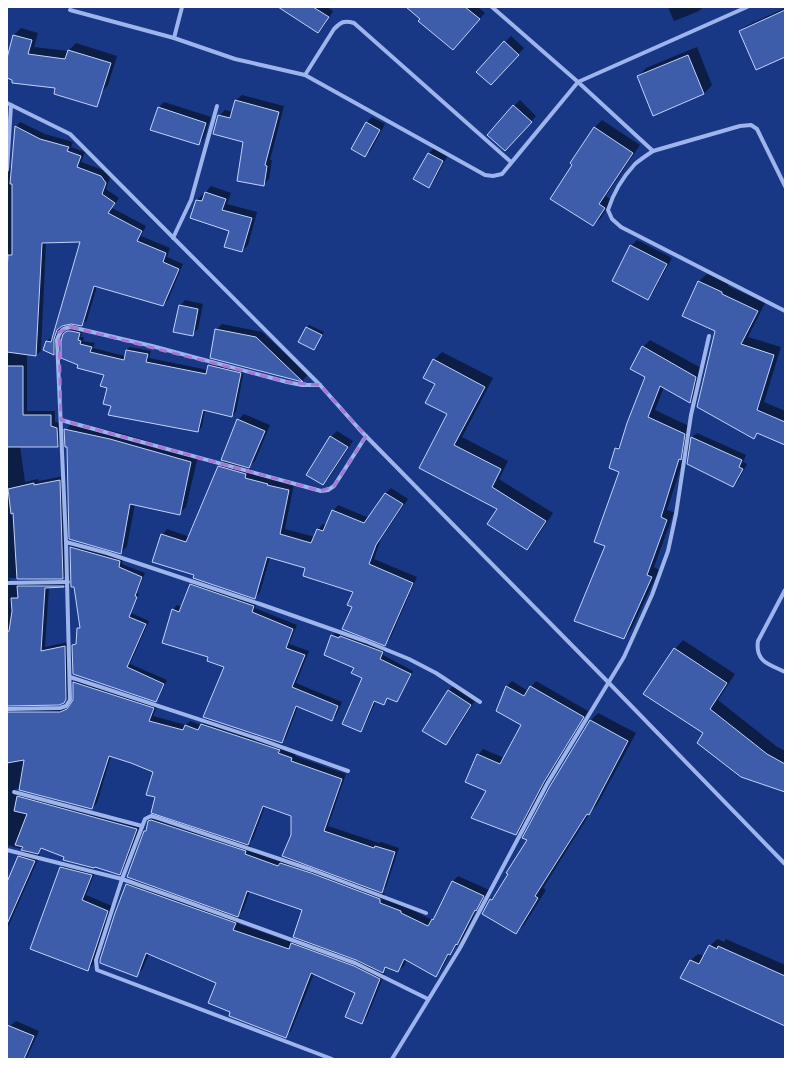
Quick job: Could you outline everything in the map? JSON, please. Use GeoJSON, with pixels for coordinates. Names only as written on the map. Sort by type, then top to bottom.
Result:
{"type":"FeatureCollection","features":[{"type":"Feature","properties":{"kind":"street"},"geometry":{"type":"LineString","coordinates":[[174,38],[182,7]]}},
{"type":"Feature","properties":{"kind":"street"},"geometry":{"type":"LineString","coordinates":[[492,7],[578,82],[653,151]]}},
{"type":"Feature","properties":{"kind":"street"},"geometry":{"type":"LineString","coordinates":[[70,10],[174,38],[235,59],[304,75],[485,175],[493,176],[502,174],[578,82],[747,7]]}},
{"type":"Feature","properties":{"kind":"street"},"geometry":{"type":"LineString","coordinates":[[304,75],[340,23],[347,21],[354,23],[511,162]]}},
{"type":"Feature","properties":{"kind":"street"},"geometry":{"type":"LineString","coordinates":[[7,170],[9,104],[70,134],[320,385],[366,436],[785,864]]}},
{"type":"Feature","properties":{"kind":"street"},"geometry":{"type":"LineString","coordinates":[[173,238],[191,200],[217,106]]}},
{"type":"Feature","properties":{"kind":"street"},"geometry":{"type":"LineString","coordinates":[[785,186],[758,129],[751,125],[740,126],[653,151],[636,164],[624,178],[611,201],[608,210],[612,219],[621,227],[785,311]]}},
{"type":"Feature","properties":{"kind":"street"},"geometry":{"type":"LineString","coordinates":[[7,709],[60,708],[66,706],[70,700],[68,582],[57,340],[59,332],[63,328],[71,327],[152,346],[287,382],[302,385],[320,385]]}},
{"type":"Feature","properties":{"kind":"street"},"geometry":{"type":"LineString","coordinates":[[392,1059],[460,948],[547,784],[624,657],[635,634],[652,595],[668,551],[676,514],[693,408],[709,336]]}},
{"type":"Feature","properties":{"kind":"street"},"geometry":{"type":"LineString","coordinates":[[60,420],[321,491],[328,490],[334,486],[366,436]]}},
{"type":"Feature","properties":{"kind":"street"},"geometry":{"type":"LineString","coordinates":[[66,542],[107,553],[365,641],[429,669],[480,702]]}},
{"type":"Feature","properties":{"kind":"street"},"geometry":{"type":"LineString","coordinates":[[7,583],[68,582]]}},
{"type":"Feature","properties":{"kind":"street"},"geometry":{"type":"LineString","coordinates":[[785,590],[758,641],[757,649],[759,656],[764,662],[785,672]]}},
{"type":"Feature","properties":{"kind":"street"},"geometry":{"type":"LineString","coordinates":[[70,677],[259,739],[348,771]]}},
{"type":"Feature","properties":{"kind":"street"},"geometry":{"type":"LineString","coordinates":[[14,792],[142,826]]}},
{"type":"Feature","properties":{"kind":"street"},"geometry":{"type":"LineString","coordinates":[[332,1059],[97,970],[96,960],[122,879],[145,818],[151,816],[158,818],[312,870],[426,913]]}},
{"type":"Feature","properties":{"kind":"street"},"geometry":{"type":"LineString","coordinates":[[7,850],[122,879],[355,963],[428,999]]}},
{"type":"Feature","properties":{"kind":"highlighted area"},"geometry":{"type":"Polygon","coordinates":[[[71,327],[287,382],[320,385],[366,436],[334,486],[321,491],[61,420],[59,332],[71,327]]]}},
{"type":"Feature","properties":{"kind":"building"},"geometry":{"type":"Polygon","coordinates":[[[278,7],[313,7],[329,17],[318,33],[278,7]]]}},
{"type":"Feature","properties":{"kind":"building"},"geometry":{"type":"Polygon","coordinates":[[[406,7],[465,7],[480,19],[453,50],[418,21],[420,19],[406,7]]]}},
{"type":"Feature","properties":{"kind":"building"},"geometry":{"type":"Polygon","coordinates":[[[785,10],[785,57],[756,70],[739,31],[785,10]]]}},
{"type":"Feature","properties":{"kind":"building"},"geometry":{"type":"Polygon","coordinates":[[[13,35],[32,40],[28,54],[65,59],[68,50],[111,63],[97,107],[54,94],[55,88],[12,83],[12,80],[7,78],[7,58],[13,35]]]}},
{"type":"Feature","properties":{"kind":"building"},"geometry":{"type":"Polygon","coordinates":[[[504,41],[519,55],[491,85],[476,72],[504,41]]]}},
{"type":"Feature","properties":{"kind":"building"},"geometry":{"type":"Polygon","coordinates":[[[688,55],[704,94],[653,116],[637,76],[688,55]]]}},
{"type":"Feature","properties":{"kind":"building"},"geometry":{"type":"Polygon","coordinates":[[[235,100],[279,112],[265,165],[267,166],[264,186],[237,181],[243,142],[213,134],[218,115],[230,118],[235,100]]]}},
{"type":"Feature","properties":{"kind":"building"},"geometry":{"type":"Polygon","coordinates":[[[513,105],[532,122],[505,151],[487,135],[513,105]]]}},
{"type":"Feature","properties":{"kind":"building"},"geometry":{"type":"Polygon","coordinates":[[[158,107],[206,123],[199,145],[150,130],[158,107]]]}},
{"type":"Feature","properties":{"kind":"building"},"geometry":{"type":"Polygon","coordinates":[[[366,122],[380,130],[365,157],[351,149],[366,122]]]}},
{"type":"Feature","properties":{"kind":"building"},"geometry":{"type":"Polygon","coordinates":[[[15,126],[40,139],[69,147],[67,151],[81,156],[77,167],[101,176],[106,183],[102,194],[115,203],[108,213],[142,231],[137,241],[166,253],[163,262],[179,269],[163,306],[94,286],[82,326],[71,324],[62,326],[57,330],[54,339],[54,355],[43,350],[46,341],[51,342],[80,242],[42,243],[36,356],[7,352],[7,270],[8,255],[12,255],[12,184],[10,184],[15,126]]]}},
{"type":"Feature","properties":{"kind":"building"},"geometry":{"type":"Polygon","coordinates":[[[594,127],[633,153],[599,204],[605,208],[593,226],[550,199],[572,165],[570,163],[594,127]]]}},
{"type":"Feature","properties":{"kind":"building"},"geometry":{"type":"Polygon","coordinates":[[[428,153],[443,161],[429,188],[413,179],[428,153]]]}},
{"type":"Feature","properties":{"kind":"building"},"geometry":{"type":"Polygon","coordinates":[[[205,192],[226,199],[222,210],[252,218],[242,252],[224,247],[229,231],[190,218],[196,200],[202,201],[205,192]]]}},
{"type":"Feature","properties":{"kind":"building"},"geometry":{"type":"Polygon","coordinates":[[[630,245],[667,264],[648,300],[612,281],[630,245]]]}},
{"type":"Feature","properties":{"kind":"building"},"geometry":{"type":"Polygon","coordinates":[[[698,281],[758,311],[741,344],[774,355],[757,410],[785,422],[785,445],[757,433],[754,439],[697,407],[715,331],[682,316],[698,281]]]}},
{"type":"Feature","properties":{"kind":"building"},"geometry":{"type":"Polygon","coordinates":[[[179,305],[198,309],[193,336],[173,332],[179,305]]]}},
{"type":"Feature","properties":{"kind":"building"},"geometry":{"type":"Polygon","coordinates":[[[306,327],[322,335],[314,350],[298,342],[306,327]]]}},
{"type":"Feature","properties":{"kind":"building"},"geometry":{"type":"Polygon","coordinates":[[[215,329],[256,337],[303,382],[210,358],[215,329]]]}},
{"type":"Feature","properties":{"kind":"building"},"geometry":{"type":"Polygon","coordinates":[[[67,331],[80,333],[78,340],[81,341],[80,344],[92,347],[90,352],[124,360],[126,350],[148,354],[146,362],[206,374],[208,365],[241,373],[232,417],[203,410],[198,432],[108,415],[111,406],[103,404],[107,388],[100,386],[104,375],[77,368],[78,365],[61,358],[61,341],[63,334],[67,331]]]}},
{"type":"Feature","properties":{"kind":"building"},"geometry":{"type":"Polygon","coordinates":[[[642,346],[696,377],[690,403],[660,386],[648,417],[685,434],[681,460],[679,459],[661,517],[667,520],[647,575],[652,577],[624,639],[574,621],[605,546],[594,542],[619,472],[609,468],[615,448],[619,449],[627,423],[645,377],[630,369],[642,346]]]}},
{"type":"Feature","properties":{"kind":"building"},"geometry":{"type":"Polygon","coordinates":[[[433,359],[485,387],[454,445],[501,469],[492,487],[546,521],[527,550],[487,524],[497,509],[419,468],[447,414],[425,403],[435,384],[423,378],[433,359]]]}},
{"type":"Feature","properties":{"kind":"building"},"geometry":{"type":"Polygon","coordinates":[[[7,366],[23,366],[23,415],[51,415],[51,426],[57,428],[58,447],[7,447],[7,366]]]}},
{"type":"Feature","properties":{"kind":"building"},"geometry":{"type":"Polygon","coordinates":[[[237,419],[265,431],[249,468],[221,460],[237,419]]]}},
{"type":"Feature","properties":{"kind":"building"},"geometry":{"type":"Polygon","coordinates":[[[64,429],[110,439],[191,462],[180,515],[130,504],[121,554],[69,539],[67,447],[65,447],[64,429]]]}},
{"type":"Feature","properties":{"kind":"building"},"geometry":{"type":"Polygon","coordinates":[[[330,436],[348,447],[323,485],[306,475],[330,436]]]}},
{"type":"Feature","properties":{"kind":"building"},"geometry":{"type":"Polygon","coordinates":[[[691,437],[742,460],[739,467],[743,469],[733,487],[687,464],[691,437]]]}},
{"type":"Feature","properties":{"kind":"building"},"geometry":{"type":"Polygon","coordinates":[[[218,466],[246,474],[245,478],[289,490],[280,534],[311,543],[317,529],[323,531],[332,510],[364,523],[385,493],[403,504],[376,545],[369,564],[413,583],[385,646],[342,629],[352,607],[347,605],[353,592],[303,576],[305,568],[267,557],[255,599],[193,578],[194,575],[152,562],[161,534],[186,542],[218,466]]]}},
{"type":"Feature","properties":{"kind":"building"},"geometry":{"type":"Polygon","coordinates":[[[60,480],[63,579],[17,579],[13,513],[11,514],[8,489],[34,483],[34,485],[60,480]]]}},
{"type":"Feature","properties":{"kind":"building"},"geometry":{"type":"Polygon","coordinates":[[[70,547],[120,561],[119,567],[142,577],[135,596],[137,597],[129,617],[146,624],[127,667],[164,684],[156,702],[73,674],[72,645],[76,644],[77,628],[80,628],[74,587],[71,587],[70,547]]]}},
{"type":"Feature","properties":{"kind":"building"},"geometry":{"type":"Polygon","coordinates":[[[190,584],[254,606],[252,612],[293,629],[286,648],[305,655],[292,687],[338,706],[332,721],[296,706],[282,743],[203,717],[224,667],[207,661],[208,657],[162,643],[172,609],[179,612],[190,584]]]}},
{"type":"Feature","properties":{"kind":"building"},"geometry":{"type":"Polygon","coordinates":[[[17,586],[64,586],[45,588],[41,651],[65,646],[66,699],[64,703],[59,705],[7,706],[7,632],[9,631],[12,611],[11,598],[18,598],[17,586]]]}},
{"type":"Feature","properties":{"kind":"building"},"geometry":{"type":"Polygon","coordinates":[[[331,635],[339,638],[340,636],[383,652],[380,659],[411,674],[397,702],[387,698],[384,705],[374,701],[361,732],[342,724],[362,678],[351,673],[354,668],[324,655],[331,635]]]}},
{"type":"Feature","properties":{"kind":"building"},"geometry":{"type":"Polygon","coordinates":[[[674,648],[727,683],[710,709],[767,754],[785,764],[785,792],[741,777],[697,743],[703,733],[643,694],[674,648]]]}},
{"type":"Feature","properties":{"kind":"building"},"geometry":{"type":"Polygon","coordinates":[[[73,682],[154,708],[149,721],[183,730],[185,725],[198,730],[201,724],[280,750],[278,753],[292,758],[291,761],[342,779],[324,831],[374,848],[375,846],[395,852],[382,893],[282,856],[291,835],[291,816],[263,806],[248,845],[151,813],[155,797],[146,795],[153,772],[109,756],[92,809],[19,790],[24,760],[7,763],[7,712],[60,712],[67,709],[73,700],[73,682]]]}},
{"type":"Feature","properties":{"kind":"building"},"geometry":{"type":"Polygon","coordinates":[[[506,686],[524,696],[530,686],[584,717],[544,782],[516,835],[471,818],[486,791],[465,782],[477,754],[500,764],[521,725],[496,711],[506,686]]]}},
{"type":"Feature","properties":{"kind":"building"},"geometry":{"type":"Polygon","coordinates":[[[448,690],[471,705],[446,745],[422,731],[448,690]]]}},
{"type":"Feature","properties":{"kind":"building"},"geometry":{"type":"Polygon","coordinates":[[[590,720],[628,741],[589,815],[587,814],[535,896],[538,898],[516,934],[482,914],[490,899],[492,900],[508,874],[506,873],[527,840],[522,838],[550,786],[590,720]]]}},
{"type":"Feature","properties":{"kind":"building"},"geometry":{"type":"Polygon","coordinates":[[[17,796],[137,829],[120,875],[95,867],[63,860],[64,857],[41,848],[38,854],[21,850],[23,847],[15,845],[27,814],[14,811],[17,796]]]}},
{"type":"Feature","properties":{"kind":"building"},"geometry":{"type":"Polygon","coordinates":[[[151,820],[246,851],[245,854],[278,866],[280,863],[311,873],[380,899],[380,903],[401,911],[401,913],[428,926],[432,919],[433,920],[452,881],[484,896],[457,945],[456,944],[450,955],[448,954],[436,977],[404,959],[398,972],[385,967],[383,973],[356,960],[293,937],[302,910],[247,891],[238,917],[127,877],[144,831],[146,831],[148,821],[151,820]]]}},
{"type":"Feature","properties":{"kind":"building"},"geometry":{"type":"Polygon","coordinates":[[[18,856],[35,861],[7,924],[7,882],[18,856]]]}},
{"type":"Feature","properties":{"kind":"building"},"geometry":{"type":"Polygon","coordinates":[[[60,867],[92,875],[82,900],[108,911],[88,971],[30,949],[60,867]]]}},
{"type":"Feature","properties":{"kind":"building"},"geometry":{"type":"Polygon","coordinates":[[[126,884],[236,923],[233,930],[289,949],[291,943],[354,966],[380,979],[362,1024],[345,1017],[355,993],[311,973],[286,1038],[229,1016],[230,1012],[208,1003],[216,983],[146,953],[137,977],[100,963],[115,913],[126,884]]]}},
{"type":"Feature","properties":{"kind":"building"},"geometry":{"type":"Polygon","coordinates":[[[709,945],[717,949],[718,946],[785,976],[785,1026],[680,978],[690,960],[699,964],[709,945]]]}},
{"type":"Feature","properties":{"kind":"building"},"geometry":{"type":"Polygon","coordinates":[[[7,1025],[34,1036],[24,1059],[7,1059],[7,1025]]]}}]}
